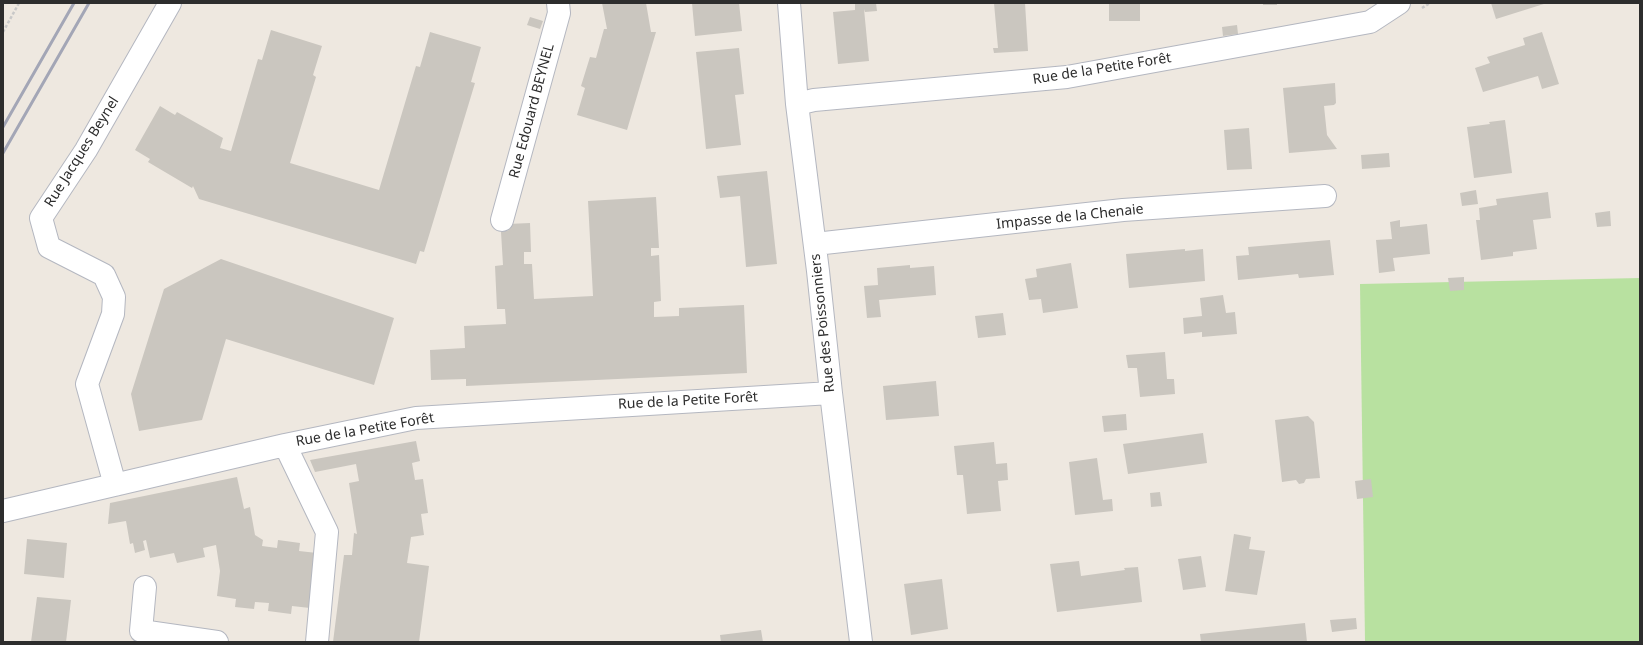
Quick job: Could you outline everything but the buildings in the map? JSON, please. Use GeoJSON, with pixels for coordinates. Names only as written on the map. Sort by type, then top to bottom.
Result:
{"type":"FeatureCollection","features":[{"type":"Feature","properties":{"kind":"street","name":"Rue Jacques Beynel"},"geometry":{"type":"LineString","coordinates":[[115,485],[87,384],[113,314],[114,297],[104,275],[49,248],[41,218],[86,150],[170,3]]}},
{"type":"Feature","properties":{"kind":"street","name":"Rue Edouard BEYNEL"},"geometry":{"type":"LineString","coordinates":[[502,220],[559,13],[558,3]]}},
{"type":"Feature","properties":{"kind":"street","name":"Rue des Poissonniers"},"geometry":{"type":"LineString","coordinates":[[789,3],[797,104],[815,244],[831,393],[861,642]]}},
{"type":"Feature","properties":{"kind":"street","name":"Rue de la Petite Forêt"},"geometry":{"type":"LineString","coordinates":[[797,104],[822,100],[1067,77],[1370,22],[1408,7]]}},
{"type":"Feature","properties":{"kind":"street","name":"Impasse de la Chenaie"},"geometry":{"type":"LineString","coordinates":[[815,244],[1123,210],[1325,196]]}},
{"type":"Feature","properties":{"kind":"street","name":"Rue de la Petite Forêt"},"geometry":{"type":"LineString","coordinates":[[3,511],[285,445],[416,418],[831,393]]}},
{"type":"Feature","properties":{"kind":"street"},"geometry":{"type":"LineString","coordinates":[[285,445],[328,532],[316,642]]}},
{"type":"Feature","properties":{"kind":"street"},"geometry":{"type":"LineString","coordinates":[[145,587],[141,631],[217,642]]}},
{"type":"Feature","properties":{"kind":"path"},"geometry":{"type":"LineString","coordinates":[[3,32],[19,3]]}},
{"type":"Feature","properties":{"kind":"path"},"geometry":{"type":"LineString","coordinates":[[1408,7],[1430,3]]}},
{"type":"Feature","properties":{"kind":"green space"},"geometry":{"type":"Polygon","coordinates":[[[1640,278],[1640,642],[1365,642],[1360,284],[1640,278]]]}},
{"type":"Feature","properties":{"kind":"railway"},"geometry":{"type":"LineString","coordinates":[[3,127],[74,3]]}},
{"type":"Feature","properties":{"kind":"railway"},"geometry":{"type":"LineString","coordinates":[[3,153],[89,3]]}}]}
